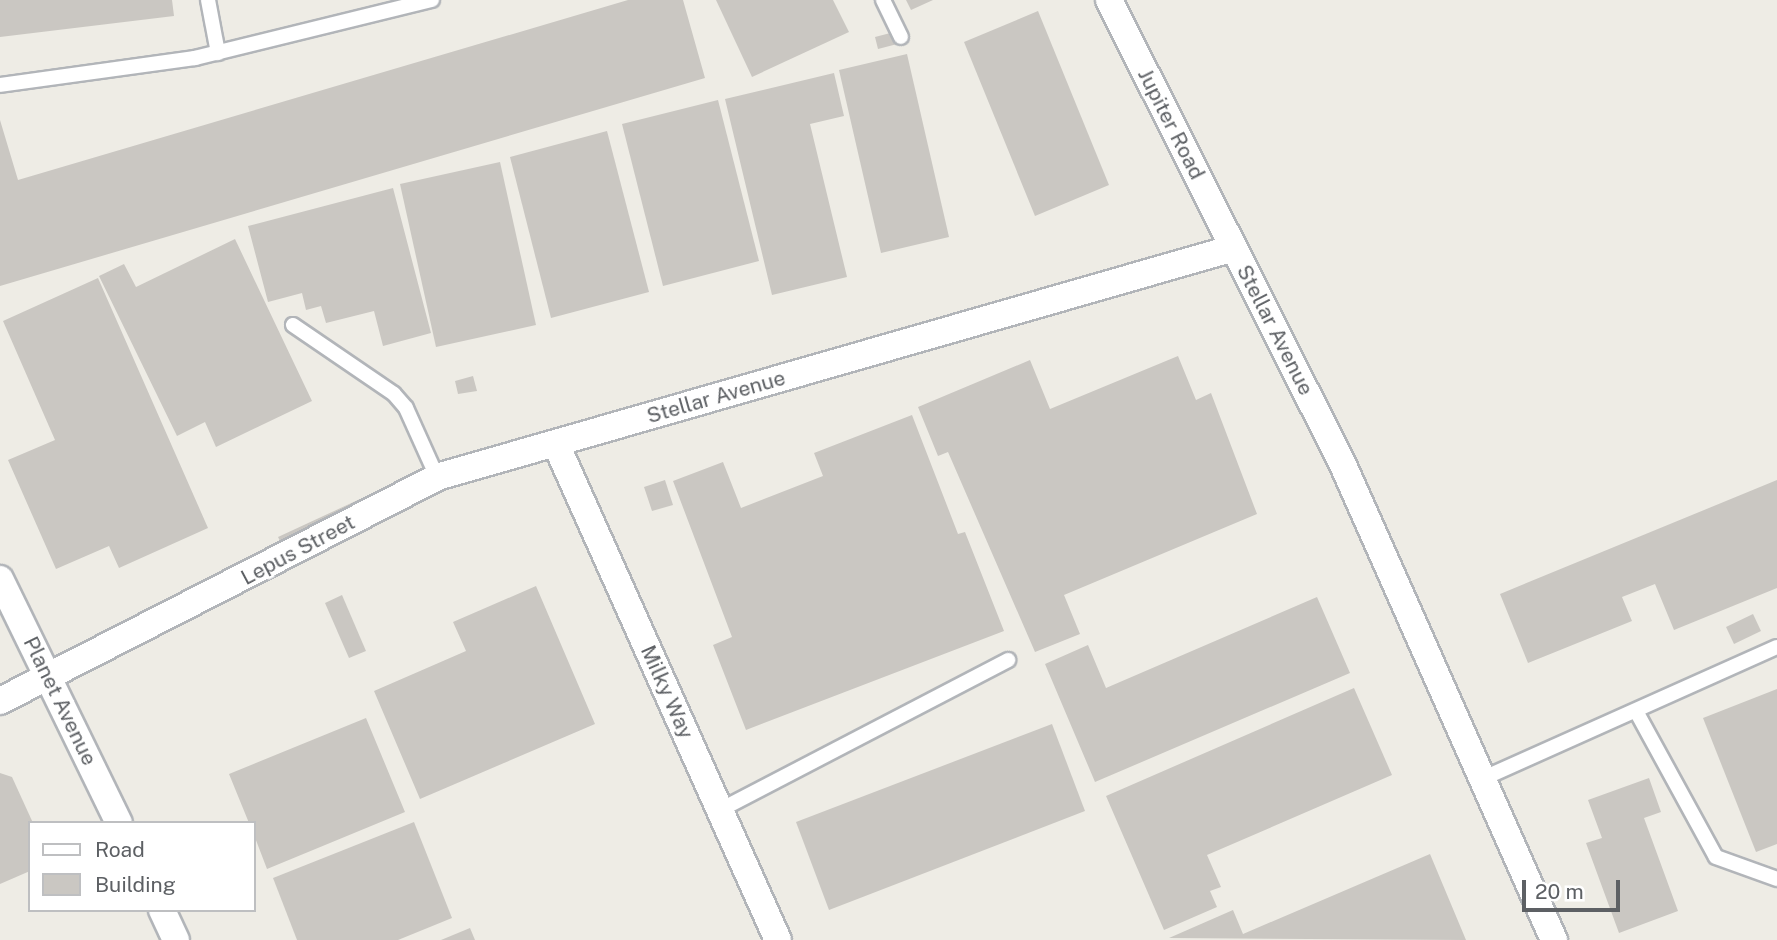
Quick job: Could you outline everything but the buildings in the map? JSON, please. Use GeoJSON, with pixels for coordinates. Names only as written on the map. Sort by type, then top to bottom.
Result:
{"type":"FeatureCollection","features":[{"type":"Feature","properties":{"kind":"street","name":"Jupiter Road"},"geometry":{"type":"LineString","coordinates":[[1109,0],[1234,248]]}},
{"type":"Feature","properties":{"kind":"street","name":"Stellar Avenue"},"geometry":{"type":"LineString","coordinates":[[556,444],[1234,248],[1349,477],[1554,940]]}},
{"type":"Feature","properties":{"kind":"street","name":"Lepus Street"},"geometry":{"type":"LineString","coordinates":[[0,701],[50,679],[437,477],[556,444]]}},
{"type":"Feature","properties":{"kind":"street","name":"Milky Way"},"geometry":{"type":"LineString","coordinates":[[556,444],[778,940]]}},
{"type":"Feature","properties":{"kind":"street","name":"Planet Avenue"},"geometry":{"type":"LineString","coordinates":[[0,579],[118,821]]}},
{"type":"Feature","properties":{"kind":"street"},"geometry":{"type":"LineString","coordinates":[[163,912],[176,940]]}},
{"type":"Feature","properties":{"kind":"lane"},"geometry":{"type":"LineString","coordinates":[[208,0],[218,53]]}},
{"type":"Feature","properties":{"kind":"lane"},"geometry":{"type":"LineString","coordinates":[[0,85],[218,53],[432,0]]}},
{"type":"Feature","properties":{"kind":"lane"},"geometry":{"type":"LineString","coordinates":[[883,0],[901,37]]}},
{"type":"Feature","properties":{"kind":"lane"},"geometry":{"type":"LineString","coordinates":[[293,325],[394,394],[406,408],[437,477]]}},
{"type":"Feature","properties":{"kind":"lane"},"geometry":{"type":"LineString","coordinates":[[1484,778],[1777,647]]}},
{"type":"Feature","properties":{"kind":"lane"},"geometry":{"type":"LineString","coordinates":[[720,810],[1008,660]]}},
{"type":"Feature","properties":{"kind":"lane"},"geometry":{"type":"LineString","coordinates":[[1636,710],[1716,857],[1777,879]]}}]}
